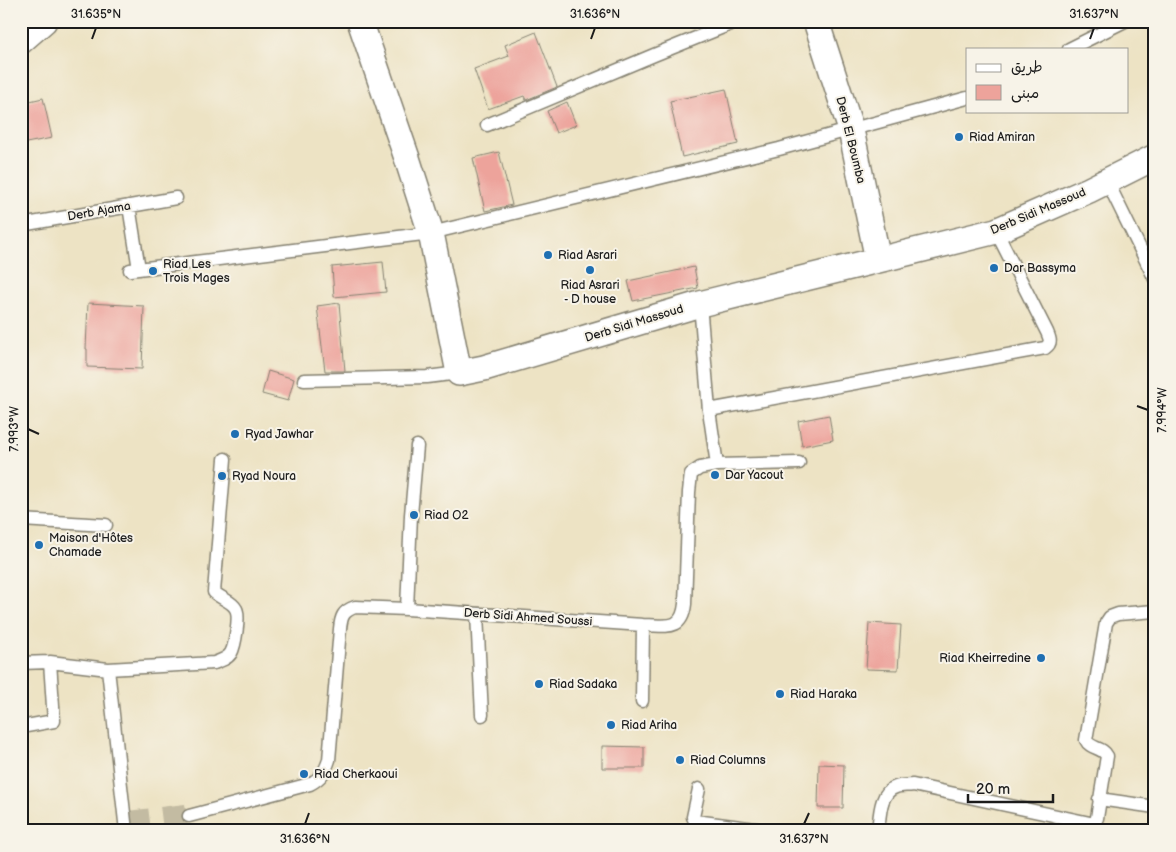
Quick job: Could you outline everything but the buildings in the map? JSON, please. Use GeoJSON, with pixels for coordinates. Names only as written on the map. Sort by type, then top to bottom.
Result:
{"type":"FeatureCollection","features":[{"type":"Feature","properties":{"kind":"street"},"geometry":{"type":"LineString","coordinates":[[21,41],[44,21]]}},
{"type":"Feature","properties":{"kind":"street"},"geometry":{"type":"LineString","coordinates":[[360,21],[408,158],[431,233],[459,373]]}},
{"type":"Feature","properties":{"kind":"street","name":"Derb El Boumba"},"geometry":{"type":"LineString","coordinates":[[816,21],[851,130],[878,260]]}},
{"type":"Feature","properties":{"kind":"street","name":"Derb Sidi Massoud"},"geometry":{"type":"LineString","coordinates":[[459,373],[484,368],[700,304],[996,231],[1107,182],[1155,157]]}},
{"type":"Feature","properties":{"kind":"lane"},"geometry":{"type":"LineString","coordinates":[[487,125],[654,54],[738,21]]}},
{"type":"Feature","properties":{"kind":"lane"},"geometry":{"type":"LineString","coordinates":[[1071,48],[1125,21]]}},
{"type":"Feature","properties":{"kind":"lane"},"geometry":{"type":"LineString","coordinates":[[129,206],[135,270],[431,233],[851,130],[966,98]]}},
{"type":"Feature","properties":{"kind":"lane"},"geometry":{"type":"LineString","coordinates":[[1107,182],[1155,279]]}},
{"type":"Feature","properties":{"kind":"lane","name":"Derb Ajama"},"geometry":{"type":"LineString","coordinates":[[21,225],[176,198]]}},
{"type":"Feature","properties":{"kind":"lane"},"geometry":{"type":"LineString","coordinates":[[709,410],[1045,348],[1049,345],[1050,341],[1047,332],[996,231]]}},
{"type":"Feature","properties":{"kind":"lane"},"geometry":{"type":"LineString","coordinates":[[700,304],[709,410],[717,464],[799,463]]}},
{"type":"Feature","properties":{"kind":"lane"},"geometry":{"type":"LineString","coordinates":[[304,380],[427,377],[459,373]]}},
{"type":"Feature","properties":{"kind":"lane"},"geometry":{"type":"LineString","coordinates":[[407,609],[411,515],[417,446]]}},
{"type":"Feature","properties":{"kind":"lane"},"geometry":{"type":"LineString","coordinates":[[21,663],[50,662],[108,669],[214,663],[224,659],[231,653],[238,614],[236,607],[214,592],[225,459]]}},
{"type":"Feature","properties":{"kind":"lane","name":"Derb Sidi Ahmed Soussi"},"geometry":{"type":"LineString","coordinates":[[189,816],[310,784],[319,779],[325,772],[329,760],[340,629],[344,613],[348,609],[355,607],[407,609],[643,625],[675,624],[681,621],[684,615],[691,474],[700,468],[717,464]]}},
{"type":"Feature","properties":{"kind":"lane"},"geometry":{"type":"LineString","coordinates":[[21,520],[106,525]]}},
{"type":"Feature","properties":{"kind":"lane"},"geometry":{"type":"LineString","coordinates":[[878,831],[882,802],[887,793],[895,787],[912,785],[1090,823],[1096,821],[1107,756],[1104,751],[1091,746],[1086,740],[1106,623],[1110,617],[1118,614],[1155,611]]}},
{"type":"Feature","properties":{"kind":"lane"},"geometry":{"type":"LineString","coordinates":[[477,614],[482,715]]}},
{"type":"Feature","properties":{"kind":"lane"},"geometry":{"type":"LineString","coordinates":[[642,701],[643,625]]}},
{"type":"Feature","properties":{"kind":"lane"},"geometry":{"type":"LineString","coordinates":[[21,727],[54,721],[50,662]]}},
{"type":"Feature","properties":{"kind":"lane"},"geometry":{"type":"LineString","coordinates":[[108,669],[126,831]]}},
{"type":"Feature","properties":{"kind":"lane"},"geometry":{"type":"LineString","coordinates":[[699,789],[693,817],[695,821],[771,831]]}},
{"type":"Feature","properties":{"kind":"lane"},"geometry":{"type":"LineString","coordinates":[[1100,799],[1155,807]]}},
{"type":"Feature","properties":{"kind":"tunnel"},"geometry":{"type":"LineString","coordinates":[[125,824],[189,816]]}},
{"type":"Feature","properties":{"kind":"place","name":"Riad Amiran"},"geometry":{"type":"Point","coordinates":[959,137]}},
{"type":"Feature","properties":{"kind":"place","name":"Riad Asrari"},"geometry":{"type":"Point","coordinates":[548,255]}},
{"type":"Feature","properties":{"kind":"place","name":"Dar Bassyma"},"geometry":{"type":"Point","coordinates":[994,268]}},
{"type":"Feature","properties":{"kind":"place","name":"Riad Asrari - D house"},"geometry":{"type":"Point","coordinates":[590,270]}},
{"type":"Feature","properties":{"kind":"place","name":"Riad Les Trois Mages"},"geometry":{"type":"Point","coordinates":[153,271]}},
{"type":"Feature","properties":{"kind":"place","name":"Ryad Jawhar"},"geometry":{"type":"Point","coordinates":[235,434]}},
{"type":"Feature","properties":{"kind":"place","name":"Dar Yacout"},"geometry":{"type":"Point","coordinates":[715,475]}},
{"type":"Feature","properties":{"kind":"place","name":"Ryad Noura"},"geometry":{"type":"Point","coordinates":[222,476]}},
{"type":"Feature","properties":{"kind":"place","name":"Riad O2"},"geometry":{"type":"Point","coordinates":[414,515]}},
{"type":"Feature","properties":{"kind":"place","name":"Maison d'Hôtes Chamade"},"geometry":{"type":"Point","coordinates":[39,545]}},
{"type":"Feature","properties":{"kind":"place","name":"Riad Kheirredine"},"geometry":{"type":"Point","coordinates":[1041,658]}},
{"type":"Feature","properties":{"kind":"place","name":"Riad Sadaka"},"geometry":{"type":"Point","coordinates":[539,684]}},
{"type":"Feature","properties":{"kind":"place","name":"Riad Haraka"},"geometry":{"type":"Point","coordinates":[780,694]}},
{"type":"Feature","properties":{"kind":"place","name":"Riad Ariha"},"geometry":{"type":"Point","coordinates":[611,725]}},
{"type":"Feature","properties":{"kind":"place","name":"Riad Columns"},"geometry":{"type":"Point","coordinates":[680,760]}},
{"type":"Feature","properties":{"kind":"place","name":"Riad Cherkaoui"},"geometry":{"type":"Point","coordinates":[304,774]}}]}
